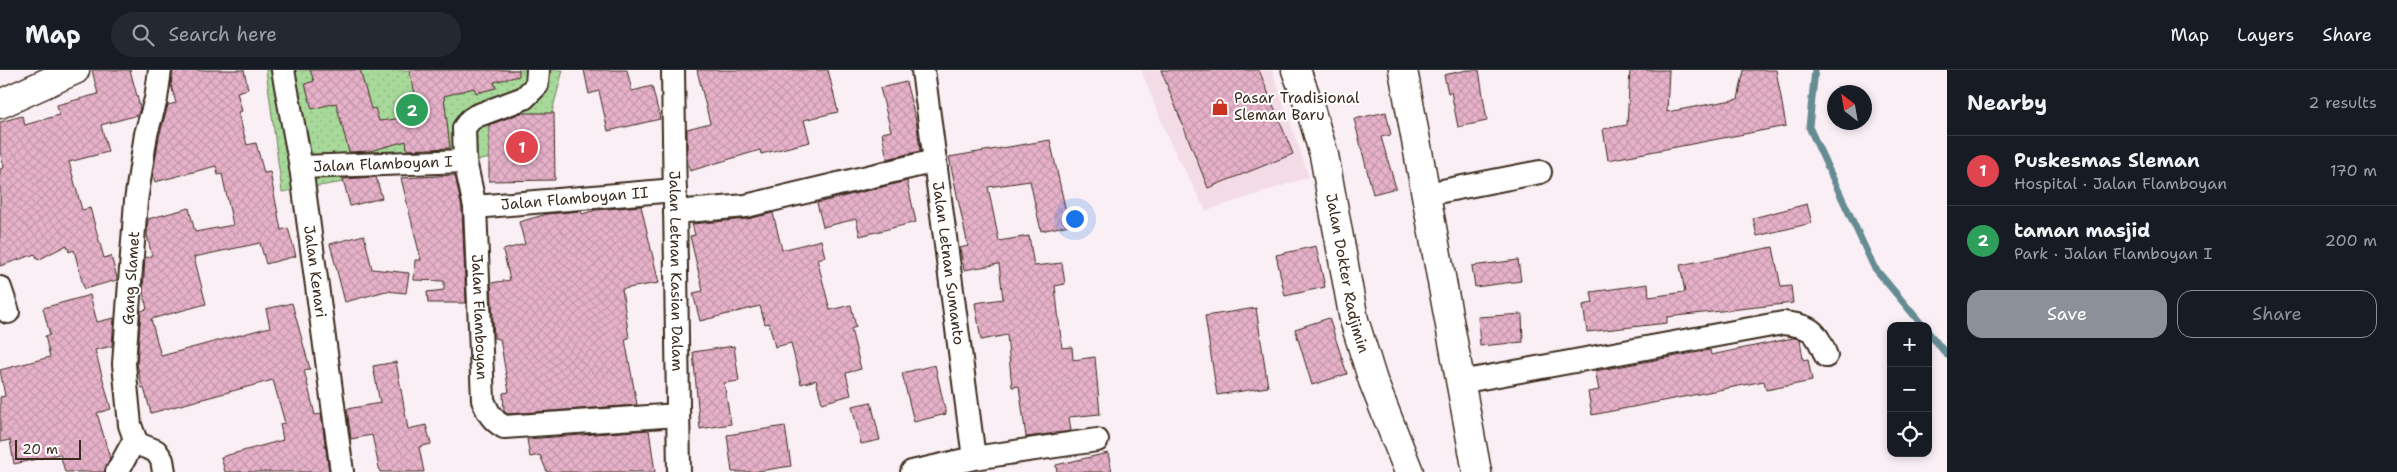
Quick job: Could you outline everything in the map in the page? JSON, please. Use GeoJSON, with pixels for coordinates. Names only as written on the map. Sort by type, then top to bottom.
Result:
{"type":"FeatureCollection","features":[{"type":"Feature","properties":{"kind":"main road"},"geometry":{"type":"LineString","coordinates":[[0,104],[75,70]]}},
{"type":"Feature","properties":{"kind":"main road","name":"Jalan Dokter Radjimin"},"geometry":{"type":"LineString","coordinates":[[1296,70],[1324,154],[1354,320],[1374,381],[1409,472]]}},
{"type":"Feature","properties":{"kind":"main road"},"geometry":{"type":"LineString","coordinates":[[1403,70],[1478,472]]}},
{"type":"Feature","properties":{"kind":"street","name":"Gang Slamet"},"geometry":{"type":"LineString","coordinates":[[135,439],[130,425],[124,364],[136,201],[146,134],[156,99],[160,70]]}},
{"type":"Feature","properties":{"kind":"street","name":"Jalan Kenari"},"geometry":{"type":"LineString","coordinates":[[283,70],[301,167],[342,472]]}},
{"type":"Feature","properties":{"kind":"street","name":"Jalan Flamboyan"},"geometry":{"type":"LineString","coordinates":[[538,70],[537,86],[524,98],[470,120],[464,128],[465,160],[475,207],[483,400],[488,413],[494,421],[504,427],[678,415]]}},
{"type":"Feature","properties":{"kind":"street","name":"Jalan Letnan Kasian Dalam"},"geometry":{"type":"LineString","coordinates":[[673,70],[679,472]]}},
{"type":"Feature","properties":{"kind":"street","name":"Jalan Letnan Sumanto"},"geometry":{"type":"LineString","coordinates":[[923,70],[974,458]]}},
{"type":"Feature","properties":{"kind":"street","name":"Jalan Flamboyan I"},"geometry":{"type":"LineString","coordinates":[[301,167],[465,160]]}},
{"type":"Feature","properties":{"kind":"street","name":"Jalan Flamboyan II"},"geometry":{"type":"LineString","coordinates":[[475,207],[675,201],[746,206],[935,161]]}},
{"type":"Feature","properties":{"kind":"street"},"geometry":{"type":"LineString","coordinates":[[1427,194],[1540,172]]}},
{"type":"Feature","properties":{"kind":"street"},"geometry":{"type":"LineString","coordinates":[[0,288],[8,312]]}},
{"type":"Feature","properties":{"kind":"street"},"geometry":{"type":"LineString","coordinates":[[1460,382],[1783,323],[1802,325],[1818,335],[1826,356]]}},
{"type":"Feature","properties":{"kind":"street"},"geometry":{"type":"LineString","coordinates":[[117,472],[135,439],[138,444],[156,451],[162,460],[164,472]]}},
{"type":"Feature","properties":{"kind":"street"},"geometry":{"type":"LineString","coordinates":[[912,472],[974,458],[1097,440]]}},
{"type":"Feature","properties":{"kind":"shaded area","name":"Pasar Tradisional Sleman Baru"},"geometry":{"type":"Polygon","coordinates":[[[1141,70],[1272,70],[1309,177],[1206,211],[1170,143],[1141,70]]]}},
{"type":"Feature","properties":{"kind":"green space"},"geometry":{"type":"Polygon","coordinates":[[[266,70],[563,70],[542,150],[282,192],[266,70]]]}},
{"type":"Feature","properties":{"kind":"building"},"geometry":{"type":"Polygon","coordinates":[[[92,70],[130,70],[140,107],[138,115],[101,125],[108,152],[69,162],[82,210],[90,208],[104,258],[111,256],[117,278],[117,280],[84,289],[74,250],[69,252],[67,245],[38,260],[35,254],[0,266],[0,169],[4,168],[0,152],[0,122],[22,116],[25,125],[59,115],[57,105],[98,94],[92,70]]]}},
{"type":"Feature","properties":{"kind":"building"},"geometry":{"type":"Polygon","coordinates":[[[173,70],[244,70],[248,89],[237,92],[242,111],[238,112],[247,145],[256,143],[264,173],[270,172],[281,230],[288,228],[296,256],[266,264],[260,243],[194,257],[206,304],[151,319],[161,356],[270,327],[266,309],[292,303],[310,369],[304,370],[315,415],[321,414],[329,472],[225,472],[221,457],[283,440],[280,424],[285,423],[273,380],[151,413],[144,388],[142,388],[137,364],[141,311],[147,309],[143,291],[145,258],[152,256],[147,235],[148,219],[189,208],[195,232],[233,225],[222,174],[218,175],[216,166],[155,182],[153,174],[159,137],[168,105],[176,103],[171,85],[173,70]]]}},
{"type":"Feature","properties":{"kind":"building"},"geometry":{"type":"Polygon","coordinates":[[[310,70],[360,70],[371,109],[375,108],[379,121],[421,116],[409,70],[519,70],[519,76],[494,82],[496,88],[476,93],[474,88],[444,96],[450,148],[407,150],[406,141],[370,151],[349,152],[336,103],[312,109],[305,84],[314,81],[310,70]]]}},
{"type":"Feature","properties":{"kind":"building"},"geometry":{"type":"Polygon","coordinates":[[[584,70],[627,70],[632,91],[652,86],[660,119],[608,131],[599,91],[589,94],[584,70]]]}},
{"type":"Feature","properties":{"kind":"building"},"geometry":{"type":"Polygon","coordinates":[[[697,70],[828,70],[838,112],[804,120],[810,142],[761,154],[760,150],[690,171],[687,160],[687,129],[710,123],[697,70]]]}},
{"type":"Feature","properties":{"kind":"building","name":"Pasar Tradisional Sleman Baru"},"geometry":{"type":"Polygon","coordinates":[[[1161,70],[1259,70],[1293,154],[1208,188],[1161,70]]]}},
{"type":"Feature","properties":{"kind":"building"},"geometry":{"type":"Polygon","coordinates":[[[1467,70],[1479,70],[1487,121],[1458,127],[1451,92],[1448,93],[1444,75],[1467,70]]]}},
{"type":"Feature","properties":{"kind":"building"},"geometry":{"type":"Polygon","coordinates":[[[1630,70],[1669,70],[1667,112],[1738,99],[1744,70],[1776,70],[1786,126],[1608,160],[1603,129],[1627,125],[1630,70]]]}},
{"type":"Feature","properties":{"kind":"building"},"geometry":{"type":"Polygon","coordinates":[[[906,82],[917,125],[920,151],[887,159],[882,133],[891,131],[880,88],[906,82]]]}},
{"type":"Feature","properties":{"kind":"building"},"geometry":{"type":"Polygon","coordinates":[[[1386,112],[1391,135],[1381,137],[1396,188],[1373,194],[1354,119],[1386,112]]]}},
{"type":"Feature","properties":{"kind":"building"},"geometry":{"type":"Polygon","coordinates":[[[521,113],[554,113],[555,180],[489,181],[489,125],[521,113]]]}},
{"type":"Feature","properties":{"kind":"building"},"geometry":{"type":"Polygon","coordinates":[[[1050,140],[1069,225],[1041,231],[1030,181],[988,187],[999,241],[1029,236],[1034,266],[1062,263],[1065,284],[1055,286],[1062,348],[1072,347],[1073,360],[1095,357],[1100,414],[1069,417],[1071,431],[1026,437],[1019,386],[1012,387],[1007,335],[981,340],[975,303],[1003,299],[999,264],[964,270],[960,248],[968,246],[949,157],[1050,140]]]}},
{"type":"Feature","properties":{"kind":"building"},"geometry":{"type":"Polygon","coordinates":[[[455,175],[462,209],[466,303],[428,303],[427,292],[444,290],[444,281],[414,280],[415,260],[421,260],[401,178],[455,175]]]}},
{"type":"Feature","properties":{"kind":"building"},"geometry":{"type":"Polygon","coordinates":[[[376,177],[382,198],[350,206],[343,179],[376,177]]]}},
{"type":"Feature","properties":{"kind":"building"},"geometry":{"type":"Polygon","coordinates":[[[907,181],[916,222],[860,236],[856,219],[823,227],[817,203],[907,181]]]}},
{"type":"Feature","properties":{"kind":"building"},"geometry":{"type":"Polygon","coordinates":[[[1807,204],[1812,223],[1757,236],[1753,218],[1807,204]]]}},
{"type":"Feature","properties":{"kind":"building"},"geometry":{"type":"Polygon","coordinates":[[[641,206],[659,283],[622,289],[629,338],[625,339],[637,405],[507,414],[504,411],[503,393],[509,392],[500,339],[494,338],[491,283],[510,280],[503,250],[525,244],[519,222],[547,214],[581,211],[582,214],[596,210],[641,206]]]}},
{"type":"Feature","properties":{"kind":"building"},"geometry":{"type":"Polygon","coordinates":[[[773,213],[782,250],[821,240],[825,257],[817,259],[830,310],[851,305],[856,327],[851,329],[861,369],[846,373],[851,395],[822,403],[816,380],[801,384],[791,343],[775,347],[769,323],[765,324],[760,306],[700,321],[693,293],[703,291],[690,236],[695,235],[692,224],[747,219],[773,213]]]}},
{"type":"Feature","properties":{"kind":"building"},"geometry":{"type":"Polygon","coordinates":[[[364,235],[372,269],[409,273],[406,293],[386,291],[345,302],[330,244],[364,235]]]}},
{"type":"Feature","properties":{"kind":"building"},"geometry":{"type":"Polygon","coordinates":[[[1316,246],[1325,287],[1285,296],[1276,255],[1316,246]]]}},
{"type":"Feature","properties":{"kind":"building"},"geometry":{"type":"Polygon","coordinates":[[[1773,247],[1781,287],[1791,286],[1793,303],[1667,317],[1667,323],[1587,332],[1583,305],[1593,303],[1591,292],[1648,284],[1649,297],[1685,292],[1680,265],[1773,247]]]}},
{"type":"Feature","properties":{"kind":"building"},"geometry":{"type":"Polygon","coordinates":[[[1518,260],[1521,281],[1475,287],[1472,266],[1518,260]]]}},
{"type":"Feature","properties":{"kind":"building"},"geometry":{"type":"Polygon","coordinates":[[[90,295],[97,322],[114,318],[112,346],[95,350],[111,409],[97,413],[110,458],[104,472],[65,472],[60,454],[14,464],[10,440],[0,442],[0,397],[5,396],[0,370],[50,357],[45,336],[50,335],[43,308],[90,295]]]}},
{"type":"Feature","properties":{"kind":"building"},"geometry":{"type":"Polygon","coordinates":[[[1256,308],[1268,387],[1217,395],[1205,316],[1256,308]]]}},
{"type":"Feature","properties":{"kind":"building"},"geometry":{"type":"Polygon","coordinates":[[[1522,314],[1523,342],[1480,346],[1478,317],[1522,314]]]}},
{"type":"Feature","properties":{"kind":"building"},"geometry":{"type":"Polygon","coordinates":[[[1329,318],[1347,374],[1312,385],[1295,329],[1329,318]]]}},
{"type":"Feature","properties":{"kind":"building"},"geometry":{"type":"Polygon","coordinates":[[[1793,338],[1800,339],[1803,360],[1808,359],[1812,381],[1766,390],[1764,381],[1592,415],[1588,392],[1599,390],[1595,371],[1710,350],[1711,355],[1793,338]]]}},
{"type":"Feature","properties":{"kind":"building"},"geometry":{"type":"Polygon","coordinates":[[[734,346],[739,381],[724,383],[731,424],[700,429],[693,352],[734,346]]]}},
{"type":"Feature","properties":{"kind":"building"},"geometry":{"type":"Polygon","coordinates":[[[396,362],[408,429],[426,425],[431,444],[419,447],[424,472],[380,472],[372,435],[351,439],[347,409],[380,403],[373,366],[396,362]]]}},
{"type":"Feature","properties":{"kind":"building"},"geometry":{"type":"Polygon","coordinates":[[[935,365],[946,414],[914,422],[902,373],[935,365]]]}},
{"type":"Feature","properties":{"kind":"building"},"geometry":{"type":"Polygon","coordinates":[[[871,402],[880,440],[861,444],[852,406],[871,402]]]}},
{"type":"Feature","properties":{"kind":"building"},"geometry":{"type":"Polygon","coordinates":[[[785,426],[791,466],[753,472],[732,472],[727,435],[785,426]]]}},
{"type":"Feature","properties":{"kind":"building"},"geometry":{"type":"Polygon","coordinates":[[[649,430],[655,472],[547,472],[540,455],[530,457],[527,439],[649,430]]]}},
{"type":"Feature","properties":{"kind":"building"},"geometry":{"type":"Polygon","coordinates":[[[1108,453],[1112,472],[1057,472],[1056,465],[1108,453]]]}},
{"type":"Feature","properties":{"kind":"waterway"},"geometry":{"type":"LineString","coordinates":[[1815,70],[1809,127],[1874,267],[1920,322]]}},
{"type":"Feature","properties":{"kind":"waterway"},"geometry":{"type":"LineString","coordinates":[[1932,337],[1947,355]]}},
{"type":"Feature","properties":{"kind":"place","name":"Pasar Tradisional Sleman Baru"},"geometry":{"type":"Point","coordinates":[1220,107]}},
{"type":"Feature","properties":{"kind":"place","name":"taman masjid"},"geometry":{"type":"Point","coordinates":[412,110]}},
{"type":"Feature","properties":{"kind":"place","name":"Puskesmas Sleman"},"geometry":{"type":"Point","coordinates":[522,147]}}]}
